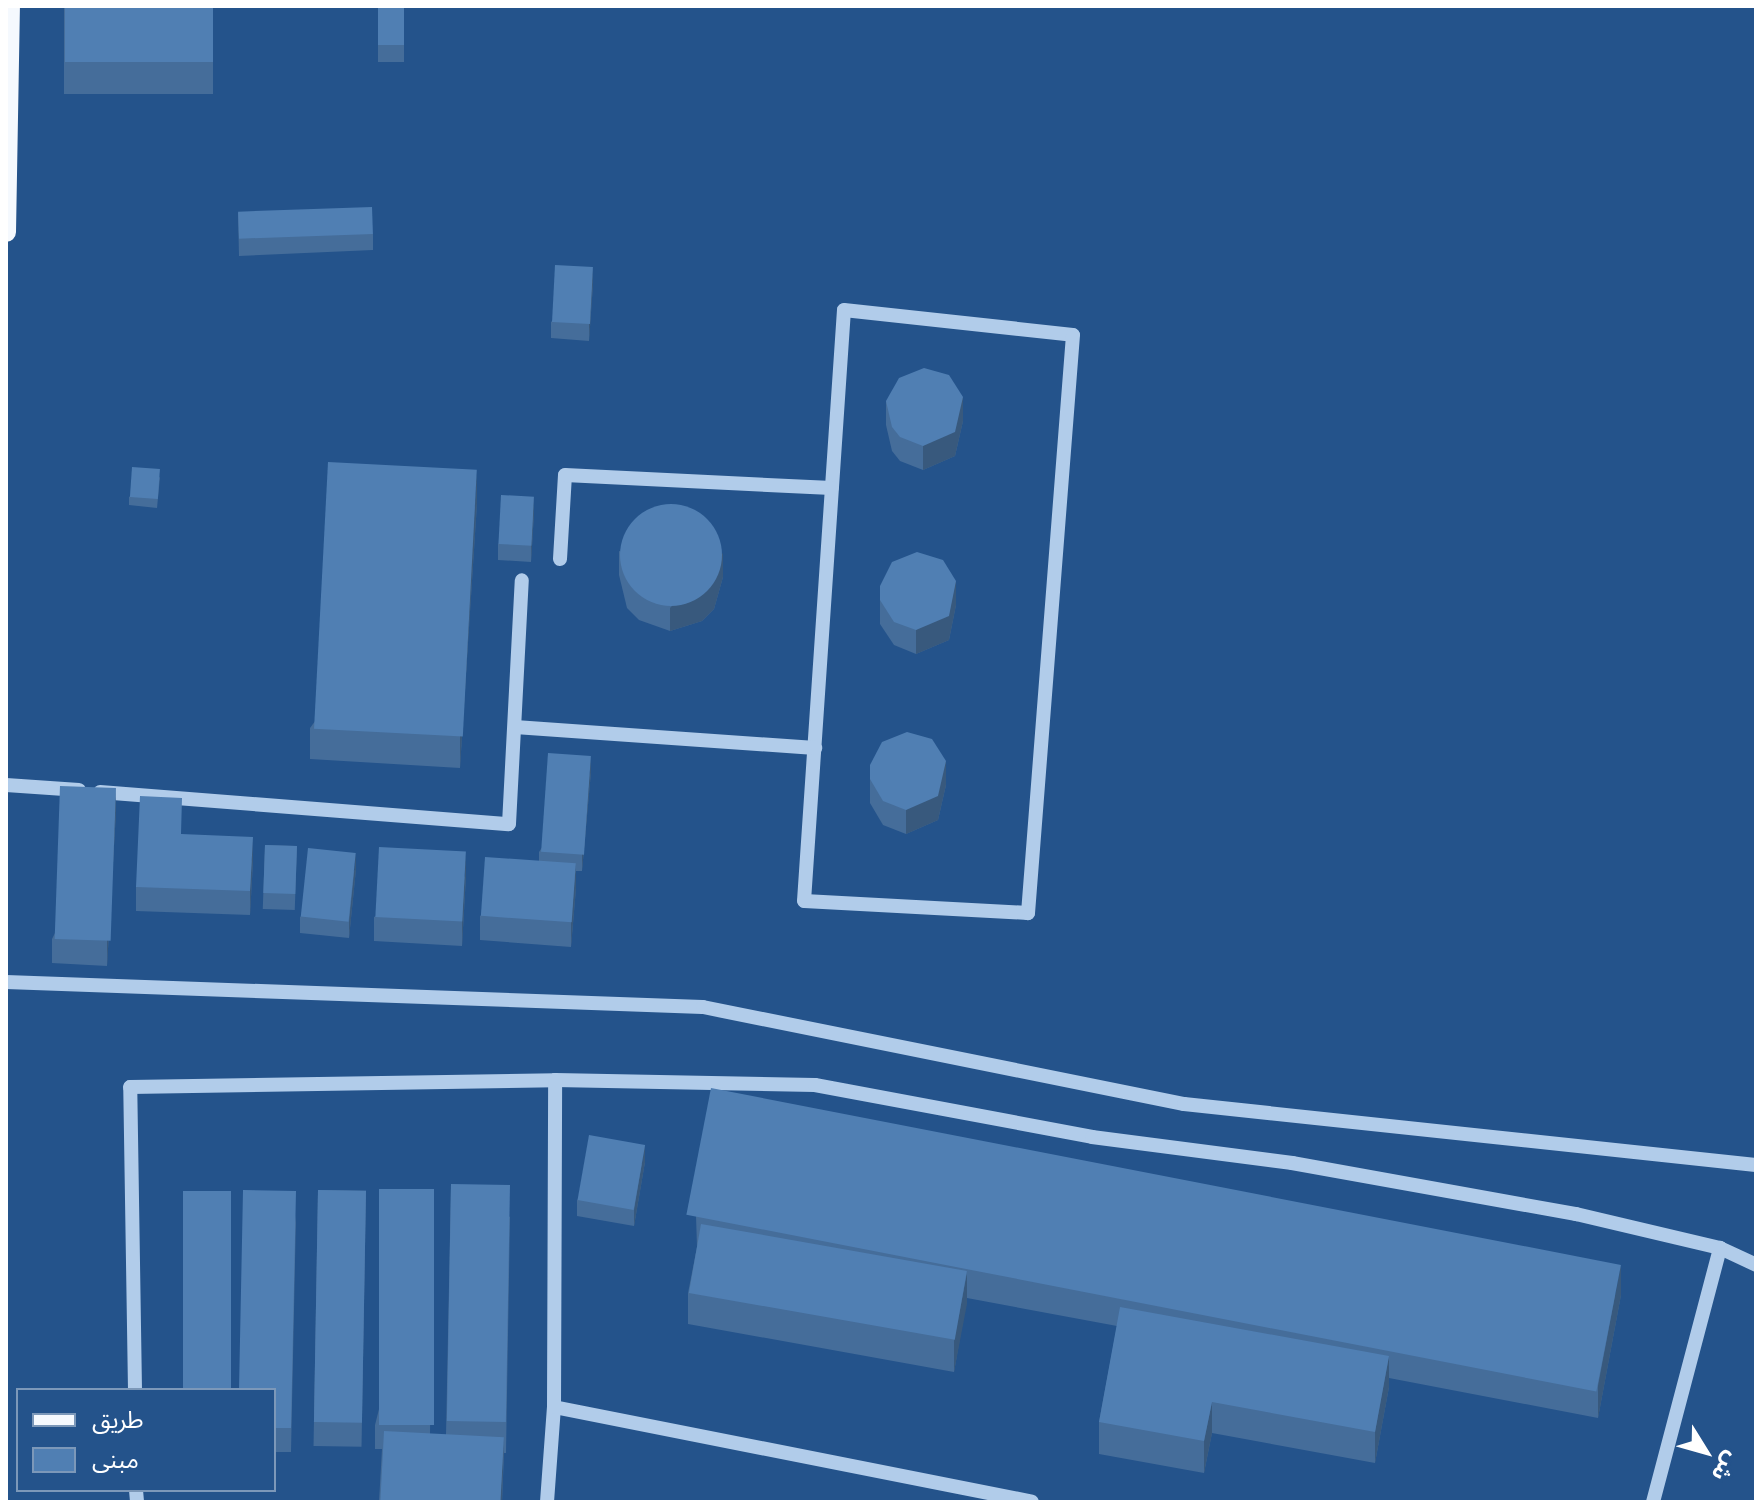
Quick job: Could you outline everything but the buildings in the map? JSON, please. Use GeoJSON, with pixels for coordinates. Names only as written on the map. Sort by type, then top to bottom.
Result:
{"type":"FeatureCollection","features":[{"type":"Feature","properties":{"kind":"main road"},"geometry":{"type":"LineString","coordinates":[[6,232],[10,6]]}},
{"type":"Feature","properties":{"kind":"street"},"geometry":{"type":"LineString","coordinates":[[844,310],[1073,335],[1028,913],[804,901],[832,488],[844,310]]}},
{"type":"Feature","properties":{"kind":"street"},"geometry":{"type":"LineString","coordinates":[[560,559],[565,475],[832,488]]}},
{"type":"Feature","properties":{"kind":"street"},"geometry":{"type":"LineString","coordinates":[[6,785],[509,824],[522,580]]}},
{"type":"Feature","properties":{"kind":"street"},"geometry":{"type":"LineString","coordinates":[[515,727],[815,748]]}},
{"type":"Feature","properties":{"kind":"street"},"geometry":{"type":"LineString","coordinates":[[6,982],[703,1007],[1184,1104],[1756,1165]]}},
{"type":"Feature","properties":{"kind":"street"},"geometry":{"type":"LineString","coordinates":[[547,1502],[554,1407],[555,1080]]}},
{"type":"Feature","properties":{"kind":"street"},"geometry":{"type":"LineString","coordinates":[[135,1388],[130,1087],[555,1080],[815,1085],[1092,1137],[1292,1163],[1561,1211],[1720,1248],[1756,1265]]}},
{"type":"Feature","properties":{"kind":"street"},"geometry":{"type":"LineString","coordinates":[[1653,1502],[1720,1248]]}},
{"type":"Feature","properties":{"kind":"street"},"geometry":{"type":"LineString","coordinates":[[554,1407],[1028,1502]]}}]}
